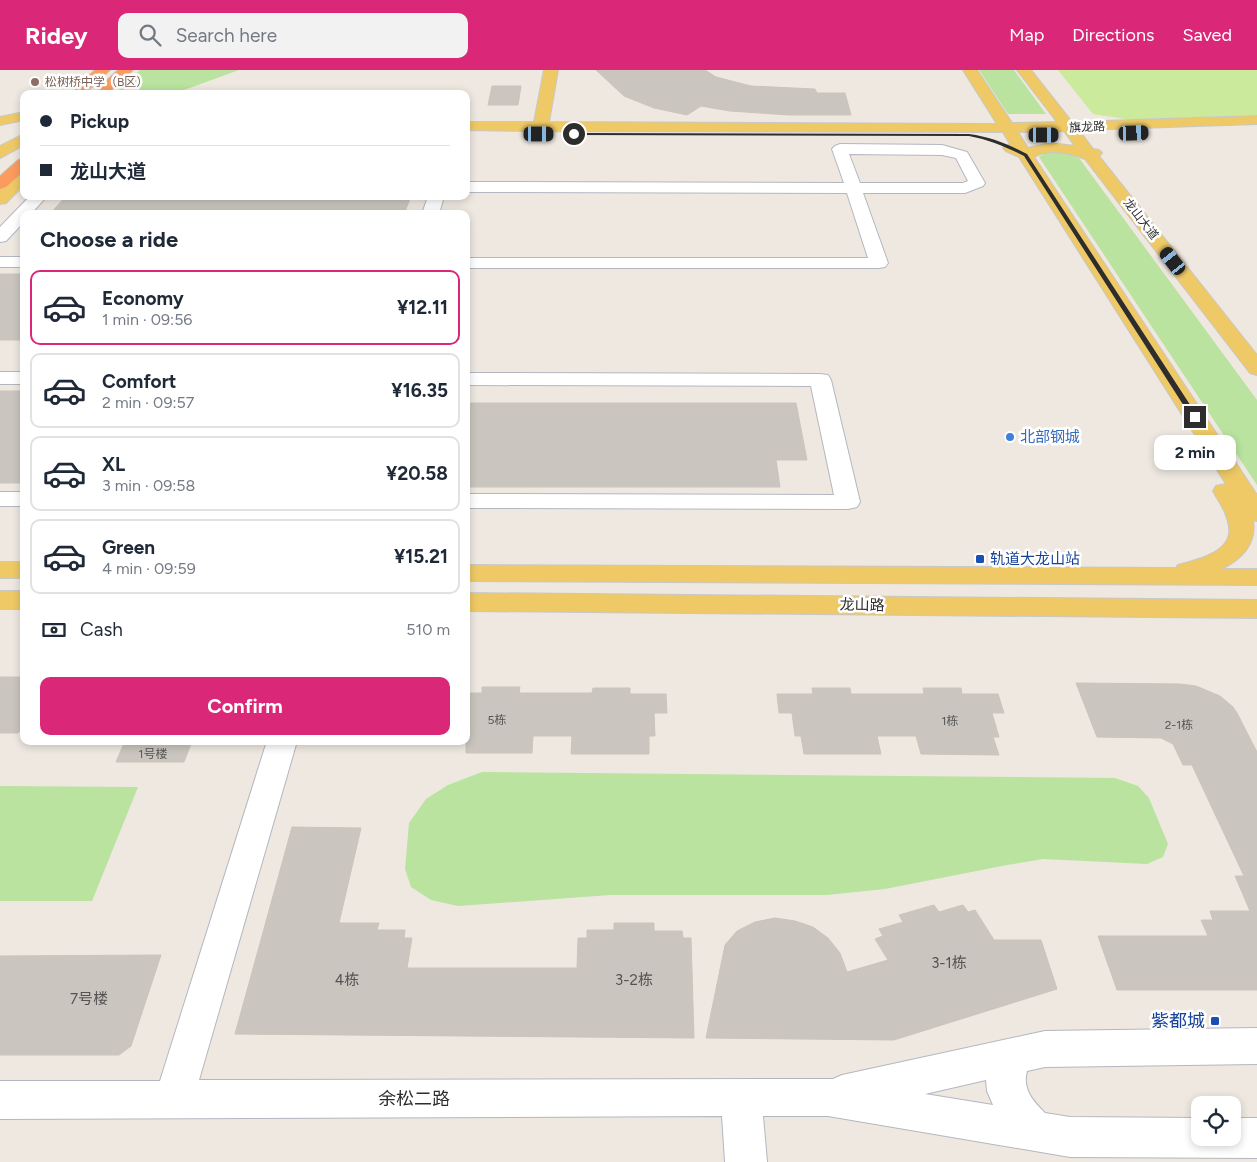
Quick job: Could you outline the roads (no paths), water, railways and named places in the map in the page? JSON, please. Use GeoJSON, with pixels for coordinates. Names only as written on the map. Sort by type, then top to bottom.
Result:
{"type":"FeatureCollection","features":[{"type":"Feature","properties":{"kind":"highway"},"geometry":{"type":"LineString","coordinates":[[80,90],[103,70]]}},
{"type":"Feature","properties":{"kind":"highway"},"geometry":{"type":"LineString","coordinates":[[104,90],[126,70]]}},
{"type":"Feature","properties":{"kind":"highway"},"geometry":{"type":"LineString","coordinates":[[0,163],[20,144]]}},
{"type":"Feature","properties":{"kind":"highway"},"geometry":{"type":"LineString","coordinates":[[0,184],[20,166]]}},
{"type":"Feature","properties":{"kind":"main road"},"geometry":{"type":"LineString","coordinates":[[539,130],[551,70]]}},
{"type":"Feature","properties":{"kind":"main road"},"geometry":{"type":"LineString","coordinates":[[970,70],[1254,507]]}},
{"type":"Feature","properties":{"kind":"main road","name":"龙山大道"},"geometry":{"type":"LineString","coordinates":[[1024,70],[1257,369]]}},
{"type":"Feature","properties":{"kind":"main road"},"geometry":{"type":"LineString","coordinates":[[556,130],[560,108]]}},
{"type":"Feature","properties":{"kind":"main road"},"geometry":{"type":"LineString","coordinates":[[0,121],[20,117]]}},
{"type":"Feature","properties":{"kind":"main road","name":"旗龙路"},"geometry":{"type":"LineString","coordinates":[[1072,131],[1257,120]]}},
{"type":"Feature","properties":{"kind":"main road"},"geometry":{"type":"LineString","coordinates":[[470,126],[539,130],[1072,131],[1117,134],[1257,128]]}},
{"type":"Feature","properties":{"kind":"main road"},"geometry":{"type":"LineString","coordinates":[[470,134],[539,130]]}},
{"type":"Feature","properties":{"kind":"main road"},"geometry":{"type":"LineString","coordinates":[[556,130],[969,135],[1011,132]]}},
{"type":"Feature","properties":{"kind":"main road"},"geometry":{"type":"LineString","coordinates":[[1026,155],[1034,149],[1051,146],[1072,149],[1092,156],[1099,144],[1117,134]]}},
{"type":"Feature","properties":{"kind":"main road"},"geometry":{"type":"LineString","coordinates":[[969,135],[988,138],[1026,155]]}},
{"type":"Feature","properties":{"kind":"main road"},"geometry":{"type":"LineString","coordinates":[[0,153],[20,142]]}},
{"type":"Feature","properties":{"kind":"main road"},"geometry":{"type":"LineString","coordinates":[[0,199],[20,180]]}},
{"type":"Feature","properties":{"kind":"main road"},"geometry":{"type":"LineString","coordinates":[[1149,576],[1206,566],[1220,559],[1239,543],[1242,535],[1242,525],[1224,488],[1225,464]]}},
{"type":"Feature","properties":{"kind":"main road"},"geometry":{"type":"LineString","coordinates":[[0,570],[20,570]]}},
{"type":"Feature","properties":{"kind":"main road","name":"龙山路"},"geometry":{"type":"LineString","coordinates":[[470,573],[1257,577]]}},
{"type":"Feature","properties":{"kind":"main road"},"geometry":{"type":"LineString","coordinates":[[0,600],[20,600]]}},
{"type":"Feature","properties":{"kind":"main road","name":"龙山路"},"geometry":{"type":"LineString","coordinates":[[470,602],[1257,609]]}},
{"type":"Feature","properties":{"kind":"main road"},"geometry":{"type":"LineString","coordinates":[[1147,608],[1219,617],[1257,627]]}},
{"type":"Feature","properties":{"kind":"street"},"geometry":{"type":"LineString","coordinates":[[470,187],[853,188],[965,188],[977,183],[962,155],[942,150],[840,149],[853,188],[879,263],[470,263]]}},
{"type":"Feature","properties":{"kind":"street"},"geometry":{"type":"LineString","coordinates":[[26,210],[35,200]]}},
{"type":"Feature","properties":{"kind":"street"},"geometry":{"type":"LineString","coordinates":[[0,237],[20,216]]}},
{"type":"Feature","properties":{"kind":"street"},"geometry":{"type":"LineString","coordinates":[[0,262],[20,262]]}},
{"type":"Feature","properties":{"kind":"street"},"geometry":{"type":"LineString","coordinates":[[0,378],[20,378]]}},
{"type":"Feature","properties":{"kind":"street"},"geometry":{"type":"LineString","coordinates":[[470,379],[820,380],[848,502],[470,501]]}},
{"type":"Feature","properties":{"kind":"street"},"geometry":{"type":"LineString","coordinates":[[0,500],[20,500]]}},
{"type":"Feature","properties":{"kind":"street"},"geometry":{"type":"LineString","coordinates":[[174,1099],[281,745]]}},
{"type":"Feature","properties":{"kind":"street"},"geometry":{"type":"LineString","coordinates":[[828,1097],[1045,1049],[1257,1046]]}},
{"type":"Feature","properties":{"kind":"street"},"geometry":{"type":"LineString","coordinates":[[1014,1056],[1006,1073],[1007,1094],[1018,1114],[1034,1131]]}},
{"type":"Feature","properties":{"kind":"street"},"geometry":{"type":"LineString","coordinates":[[741,1097],[746,1162]]}},
{"type":"Feature","properties":{"kind":"street"},"geometry":{"type":"LineString","coordinates":[[828,1097],[1070,1137],[1257,1138]]}},
{"type":"Feature","properties":{"kind":"street","name":"余松二路"},"geometry":{"type":"LineString","coordinates":[[0,1100],[828,1097]]}},
{"type":"Feature","properties":{"kind":"place","name":"松树桥中学（B区）"},"geometry":{"type":"Point","coordinates":[35,82]}},
{"type":"Feature","properties":{"kind":"place","name":"北部钢城"},"geometry":{"type":"Point","coordinates":[1010,437]}},
{"type":"Feature","properties":{"kind":"place","name":"轨道大龙山站"},"geometry":{"type":"Point","coordinates":[980,559]}},
{"type":"Feature","properties":{"kind":"place","name":"紫都城"},"geometry":{"type":"Point","coordinates":[1215,1021]}}]}
